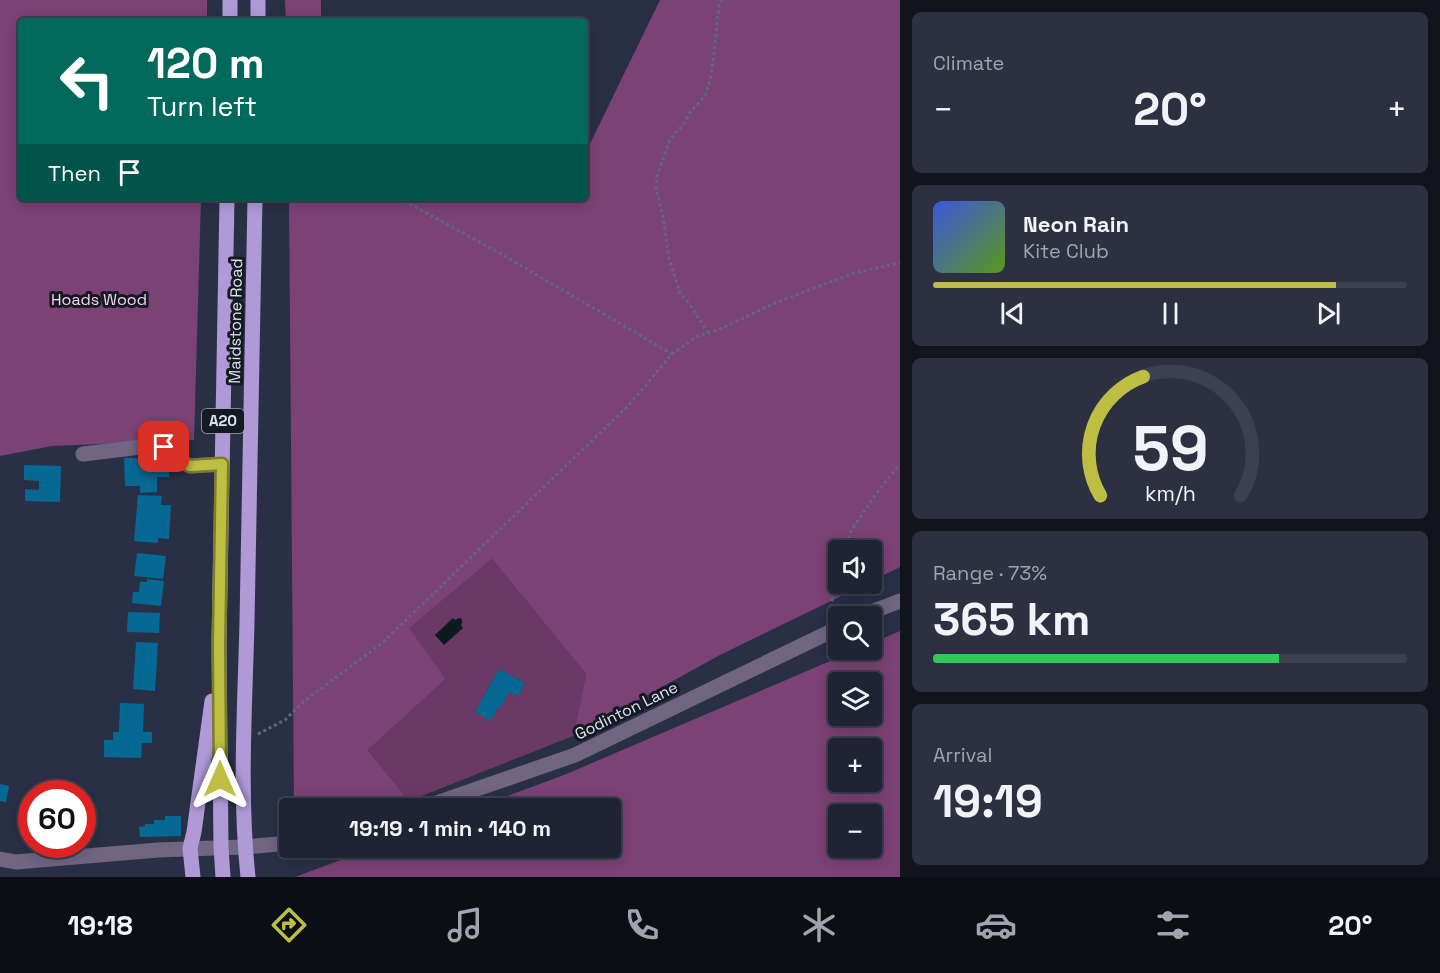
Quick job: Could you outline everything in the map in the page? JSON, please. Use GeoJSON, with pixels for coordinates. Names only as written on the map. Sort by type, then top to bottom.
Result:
{"type":"FeatureCollection","features":[{"type":"Feature","properties":{"kind":"main road"},"geometry":{"type":"LineString","coordinates":[[230,0],[230,18]]}},
{"type":"Feature","properties":{"kind":"main road"},"geometry":{"type":"LineString","coordinates":[[258,0],[258,18]]}},
{"type":"Feature","properties":{"kind":"main road","name":"Maidstone Road"},"geometry":{"type":"LineString","coordinates":[[223,877],[220,847],[219,644],[227,201]]}},
{"type":"Feature","properties":{"kind":"main road","name":"Maidstone Road"},"geometry":{"type":"LineString","coordinates":[[248,877],[244,847],[243,741],[255,201]]}},
{"type":"Feature","properties":{"kind":"main road"},"geometry":{"type":"LineString","coordinates":[[194,877],[190,848],[219,644]]}},
{"type":"Feature","properties":{"kind":"street"},"geometry":{"type":"LineString","coordinates":[[83,454],[141,447],[167,447],[186,465],[222,464]]}},
{"type":"Feature","properties":{"kind":"street"},"geometry":{"type":"LineString","coordinates":[[882,608],[900,601]]}},
{"type":"Feature","properties":{"kind":"street","name":"Godinton Lane"},"geometry":{"type":"LineString","coordinates":[[451,798],[575,755],[828,633]]}},
{"type":"Feature","properties":{"kind":"street"},"geometry":{"type":"LineString","coordinates":[[0,859],[16,862],[190,848],[279,844]]}},
{"type":"Feature","properties":{"kind":"path"},"geometry":{"type":"LineString","coordinates":[[708,333],[680,293],[669,259],[656,189],[657,177],[670,139],[705,96],[710,81],[714,53],[718,5],[722,0]]}},
{"type":"Feature","properties":{"kind":"path"},"geometry":{"type":"LineString","coordinates":[[404,201],[496,251],[672,354]]}},
{"type":"Feature","properties":{"kind":"path"},"geometry":{"type":"LineString","coordinates":[[243,741],[285,720],[303,702],[381,644],[629,405],[672,354],[698,336],[720,329],[775,303],[854,273],[900,263]]}},
{"type":"Feature","properties":{"kind":"path"},"geometry":{"type":"LineString","coordinates":[[848,540],[851,531],[876,494],[900,464]]}},
{"type":"Feature","properties":{"kind":"path"},"geometry":{"type":"LineString","coordinates":[[825,635],[833,594]]}},
{"type":"Feature","properties":{"kind":"shaded area"},"geometry":{"type":"Polygon","coordinates":[[[492,559],[586,674],[573,736],[417,798],[407,798],[368,750],[446,679],[408,628],[492,559]],[[499,669],[475,712],[491,720],[509,692],[518,697],[525,683],[499,669]]]}},
{"type":"Feature","properties":{"kind":"shaded area"},"geometry":{"type":"Polygon","coordinates":[[[453,618],[462,619],[463,628],[444,645],[435,635],[453,618]]]}},
{"type":"Feature","properties":{"kind":"green space","name":"Hoads Wood"},"geometry":{"type":"Polygon","coordinates":[[[0,0],[207,0],[207,18],[18,18],[18,201],[201,201],[194,440],[52,446],[0,456],[0,0]]]}},
{"type":"Feature","properties":{"kind":"green space"},"geometry":{"type":"Polygon","coordinates":[[[285,0],[321,0],[321,18],[286,18],[285,0]]]}},
{"type":"Feature","properties":{"kind":"green space"},"geometry":{"type":"Polygon","coordinates":[[[660,0],[900,0],[900,567],[882,576],[882,540],[828,540],[828,594],[845,594],[720,655],[573,736],[586,674],[492,559],[409,628],[446,679],[368,750],[407,798],[294,798],[289,201],[588,201],[588,148],[660,0]]]}},
{"type":"Feature","properties":{"kind":"green space"},"geometry":{"type":"Polygon","coordinates":[[[900,631],[900,877],[295,877],[346,858],[621,858],[621,798],[502,798],[564,775],[833,660],[882,660],[882,639],[900,631]]]}},
{"type":"Feature","properties":{"kind":"building"},"geometry":{"type":"Polygon","coordinates":[[[169,457],[169,477],[157,477],[157,492],[140,493],[140,486],[125,486],[124,458],[169,457]]]}},
{"type":"Feature","properties":{"kind":"building"},"geometry":{"type":"Polygon","coordinates":[[[24,465],[61,466],[60,502],[25,501],[25,489],[39,490],[39,481],[24,480],[24,465]]]}},
{"type":"Feature","properties":{"kind":"building"},"geometry":{"type":"Polygon","coordinates":[[[138,495],[162,496],[161,505],[171,505],[169,539],[158,538],[158,543],[134,541],[138,495]]]}},
{"type":"Feature","properties":{"kind":"building"},"geometry":{"type":"Polygon","coordinates":[[[137,553],[166,556],[163,579],[134,576],[137,553]]]}},
{"type":"Feature","properties":{"kind":"building"},"geometry":{"type":"Polygon","coordinates":[[[147,579],[164,581],[161,606],[132,603],[133,592],[139,592],[140,582],[147,582],[147,579]]]}},
{"type":"Feature","properties":{"kind":"building"},"geometry":{"type":"Polygon","coordinates":[[[128,612],[160,613],[159,633],[127,632],[128,612]]]}},
{"type":"Feature","properties":{"kind":"building"},"geometry":{"type":"Polygon","coordinates":[[[136,642],[158,643],[155,691],[133,689],[136,642]]]}},
{"type":"Feature","properties":{"kind":"building"},"geometry":{"type":"Polygon","coordinates":[[[499,669],[525,683],[518,697],[509,692],[491,721],[475,712],[499,669]]]}},
{"type":"Feature","properties":{"kind":"building"},"geometry":{"type":"Polygon","coordinates":[[[120,703],[144,704],[143,732],[152,732],[152,743],[142,743],[141,758],[104,757],[104,740],[113,740],[113,732],[119,732],[120,703]]]}},
{"type":"Feature","properties":{"kind":"building"},"geometry":{"type":"Polygon","coordinates":[[[0,784],[9,786],[6,802],[0,801],[0,784]]]}},
{"type":"Feature","properties":{"kind":"building"},"geometry":{"type":"Polygon","coordinates":[[[165,816],[181,816],[181,836],[140,837],[139,827],[154,824],[154,820],[165,820],[165,816]]]}},
{"type":"Feature","properties":{"kind":"route"},"geometry":{"type":"LineString","coordinates":[[164,447],[167,447],[186,465],[222,464],[219,644],[220,779]]}}]}
